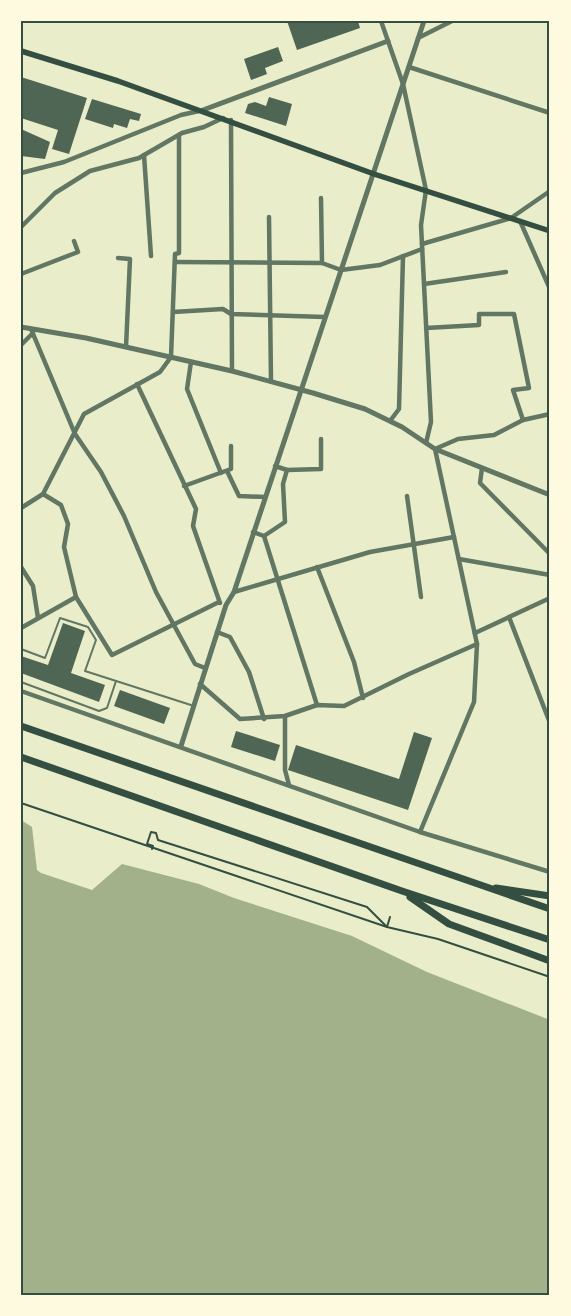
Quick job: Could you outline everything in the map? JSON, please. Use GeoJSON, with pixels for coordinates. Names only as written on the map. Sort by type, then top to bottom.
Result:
{"type":"FeatureCollection","features":[{"type":"Feature","properties":{"kind":"highway"},"geometry":{"type":"LineString","coordinates":[[21,726],[474,885],[550,909]]}},
{"type":"Feature","properties":{"kind":"highway"},"geometry":{"type":"LineString","coordinates":[[21,757],[402,891],[550,940]]}},
{"type":"Feature","properties":{"kind":"highway"},"geometry":{"type":"LineString","coordinates":[[474,885],[550,896]]}},
{"type":"Feature","properties":{"kind":"highway"},"geometry":{"type":"LineString","coordinates":[[402,891],[449,924],[550,961]]}},
{"type":"Feature","properties":{"kind":"main road"},"geometry":{"type":"LineString","coordinates":[[21,51],[203,110],[374,174],[550,231]]}},
{"type":"Feature","properties":{"kind":"street"},"geometry":{"type":"LineString","coordinates":[[381,21],[403,84],[426,190],[421,225],[431,422],[426,443]]}},
{"type":"Feature","properties":{"kind":"street"},"geometry":{"type":"LineString","coordinates":[[181,746],[226,605],[234,592],[424,21]]}},
{"type":"Feature","properties":{"kind":"street"},"geometry":{"type":"LineString","coordinates":[[418,38],[452,21]]}},
{"type":"Feature","properties":{"kind":"street"},"geometry":{"type":"LineString","coordinates":[[21,173],[64,162],[181,115],[203,110],[388,41]]}},
{"type":"Feature","properties":{"kind":"street"},"geometry":{"type":"LineString","coordinates":[[409,67],[550,113]]}},
{"type":"Feature","properties":{"kind":"street"},"geometry":{"type":"LineString","coordinates":[[21,227],[55,193],[90,171],[144,155],[179,135],[224,118]]}},
{"type":"Feature","properties":{"kind":"street"},"geometry":{"type":"LineString","coordinates":[[231,120],[232,371]]}},
{"type":"Feature","properties":{"kind":"street"},"geometry":{"type":"LineString","coordinates":[[21,508],[43,494],[84,414],[160,372],[171,357],[175,254],[180,253],[179,135]]}},
{"type":"Feature","properties":{"kind":"street"},"geometry":{"type":"LineString","coordinates":[[144,155],[150,256]]}},
{"type":"Feature","properties":{"kind":"street"},"geometry":{"type":"LineString","coordinates":[[175,262],[322,263],[341,270],[380,265],[422,246],[511,218],[550,191]]}},
{"type":"Feature","properties":{"kind":"street"},"geometry":{"type":"LineString","coordinates":[[321,198],[322,263]]}},
{"type":"Feature","properties":{"kind":"street"},"geometry":{"type":"LineString","coordinates":[[269,217],[271,381]]}},
{"type":"Feature","properties":{"kind":"street"},"geometry":{"type":"LineString","coordinates":[[520,221],[550,289]]}},
{"type":"Feature","properties":{"kind":"street"},"geometry":{"type":"LineString","coordinates":[[21,274],[78,252],[74,241]]}},
{"type":"Feature","properties":{"kind":"street"},"geometry":{"type":"LineString","coordinates":[[390,422],[399,409],[403,256]]}},
{"type":"Feature","properties":{"kind":"street"},"geometry":{"type":"LineString","coordinates":[[118,258],[130,259],[126,347]]}},
{"type":"Feature","properties":{"kind":"street"},"geometry":{"type":"LineString","coordinates":[[424,284],[506,272]]}},
{"type":"Feature","properties":{"kind":"street"},"geometry":{"type":"LineString","coordinates":[[173,312],[223,309],[232,314],[325,317]]}},
{"type":"Feature","properties":{"kind":"street"},"geometry":{"type":"LineString","coordinates":[[426,328],[480,325],[479,314],[514,314],[529,388],[513,390],[523,420]]}},
{"type":"Feature","properties":{"kind":"street"},"geometry":{"type":"LineString","coordinates":[[21,327],[32,331],[126,347],[232,371],[365,409],[435,449],[550,495]]}},
{"type":"Feature","properties":{"kind":"street"},"geometry":{"type":"LineString","coordinates":[[21,345],[32,331]]}},
{"type":"Feature","properties":{"kind":"street"},"geometry":{"type":"LineString","coordinates":[[32,331],[75,434],[101,472],[124,516],[156,592],[173,625],[195,664],[206,668]]}},
{"type":"Feature","properties":{"kind":"street"},"geometry":{"type":"LineString","coordinates":[[191,362],[187,389],[221,473]]}},
{"type":"Feature","properties":{"kind":"street"},"geometry":{"type":"LineString","coordinates":[[137,384],[196,509],[193,526],[218,602]]}},
{"type":"Feature","properties":{"kind":"street"},"geometry":{"type":"LineString","coordinates":[[435,449],[458,439],[494,435],[523,420],[550,414]]}},
{"type":"Feature","properties":{"kind":"street"},"geometry":{"type":"LineString","coordinates":[[275,466],[287,470],[321,469],[321,439]]}},
{"type":"Feature","properties":{"kind":"street"},"geometry":{"type":"LineString","coordinates":[[184,486],[231,469],[231,446]]}},
{"type":"Feature","properties":{"kind":"street"},"geometry":{"type":"LineString","coordinates":[[420,832],[474,702],[477,644],[435,449]]}},
{"type":"Feature","properties":{"kind":"street"},"geometry":{"type":"LineString","coordinates":[[482,468],[480,483],[550,554]]}},
{"type":"Feature","properties":{"kind":"street"},"geometry":{"type":"LineString","coordinates":[[264,536],[285,522],[283,484],[287,470]]}},
{"type":"Feature","properties":{"kind":"street"},"geometry":{"type":"LineString","coordinates":[[227,471],[239,496],[265,497]]}},
{"type":"Feature","properties":{"kind":"street"},"geometry":{"type":"LineString","coordinates":[[43,494],[61,505],[68,524],[64,546],[76,597],[112,655],[218,602],[226,605]]}},
{"type":"Feature","properties":{"kind":"street"},"geometry":{"type":"LineString","coordinates":[[407,496],[421,597]]}},
{"type":"Feature","properties":{"kind":"street"},"geometry":{"type":"LineString","coordinates":[[253,532],[264,536]]}},
{"type":"Feature","properties":{"kind":"street"},"geometry":{"type":"LineString","coordinates":[[264,536],[317,705]]}},
{"type":"Feature","properties":{"kind":"street"},"geometry":{"type":"LineString","coordinates":[[234,592],[370,552],[454,537]]}},
{"type":"Feature","properties":{"kind":"street"},"geometry":{"type":"LineString","coordinates":[[459,559],[550,574]]}},
{"type":"Feature","properties":{"kind":"street"},"geometry":{"type":"LineString","coordinates":[[317,567],[354,662],[363,698]]}},
{"type":"Feature","properties":{"kind":"street"},"geometry":{"type":"LineString","coordinates":[[21,568],[33,586],[38,618]]}},
{"type":"Feature","properties":{"kind":"street"},"geometry":{"type":"LineString","coordinates":[[21,628],[76,597]]}},
{"type":"Feature","properties":{"kind":"street"},"geometry":{"type":"LineString","coordinates":[[475,634],[550,598]]}},
{"type":"Feature","properties":{"kind":"street"},"geometry":{"type":"LineString","coordinates":[[509,617],[549,721]]}},
{"type":"Feature","properties":{"kind":"street"},"geometry":{"type":"LineString","coordinates":[[217,632],[230,637],[249,672],[264,719]]}},
{"type":"Feature","properties":{"kind":"street"},"geometry":{"type":"LineString","coordinates":[[200,684],[240,718],[264,719],[285,716],[317,705],[344,706],[409,674],[477,644]]}},
{"type":"Feature","properties":{"kind":"street"},"geometry":{"type":"LineString","coordinates":[[21,691],[420,832],[549,872],[550,864]]}},
{"type":"Feature","properties":{"kind":"street"},"geometry":{"type":"LineString","coordinates":[[285,716],[286,770],[289,785]]}},
{"type":"Feature","properties":{"kind":"lane"},"geometry":{"type":"LineString","coordinates":[[21,649],[45,658],[60,618],[88,627],[96,640],[85,671],[194,706]]}},
{"type":"Feature","properties":{"kind":"lane"},"geometry":{"type":"LineString","coordinates":[[21,682],[99,711],[107,708],[116,681]]}},
{"type":"Feature","properties":{"kind":"path"},"geometry":{"type":"LineString","coordinates":[[21,802],[152,849],[387,928],[438,939],[550,978]]}},
{"type":"Feature","properties":{"kind":"path"},"geometry":{"type":"LineString","coordinates":[[152,849],[153,846],[147,844],[151,832],[156,833],[158,840],[367,907],[387,928]]}},
{"type":"Feature","properties":{"kind":"path"},"geometry":{"type":"LineString","coordinates":[[387,928],[390,917]]}},
{"type":"Feature","properties":{"kind":"shaded area"},"geometry":{"type":"Polygon","coordinates":[[[21,820],[32,827],[37,870],[41,873],[92,890],[122,864],[199,884],[234,898],[352,936],[427,972],[550,1020],[550,1295],[21,1295],[21,820]]]}},
{"type":"Feature","properties":{"kind":"building"},"geometry":{"type":"Polygon","coordinates":[[[287,21],[358,21],[360,28],[297,50],[287,21]]]}},
{"type":"Feature","properties":{"kind":"building"},"geometry":{"type":"Polygon","coordinates":[[[278,47],[283,61],[265,68],[267,74],[251,80],[244,59],[278,47]]]}},
{"type":"Feature","properties":{"kind":"building"},"geometry":{"type":"Polygon","coordinates":[[[21,77],[87,98],[69,154],[52,149],[58,130],[21,118],[21,77]]]}},
{"type":"Feature","properties":{"kind":"building"},"geometry":{"type":"Polygon","coordinates":[[[269,97],[292,104],[286,126],[245,113],[248,104],[255,102],[266,106],[269,97]]]}},
{"type":"Feature","properties":{"kind":"building"},"geometry":{"type":"Polygon","coordinates":[[[92,99],[141,114],[139,121],[130,119],[127,128],[114,124],[113,128],[85,119],[92,99]]]}},
{"type":"Feature","properties":{"kind":"building"},"geometry":{"type":"Polygon","coordinates":[[[21,129],[50,142],[45,159],[21,156],[21,129]]]}},
{"type":"Feature","properties":{"kind":"building"},"geometry":{"type":"Polygon","coordinates":[[[63,623],[85,631],[71,673],[105,685],[99,702],[21,673],[21,656],[48,665],[63,623]]]}},
{"type":"Feature","properties":{"kind":"building"},"geometry":{"type":"Polygon","coordinates":[[[120,690],[170,708],[164,724],[114,706],[120,690]]]}},
{"type":"Feature","properties":{"kind":"building"},"geometry":{"type":"Polygon","coordinates":[[[236,731],[280,745],[275,761],[231,747],[236,731]]]}},
{"type":"Feature","properties":{"kind":"building"},"geometry":{"type":"Polygon","coordinates":[[[414,732],[432,738],[408,810],[288,770],[296,745],[399,779],[414,732]]]}}]}
